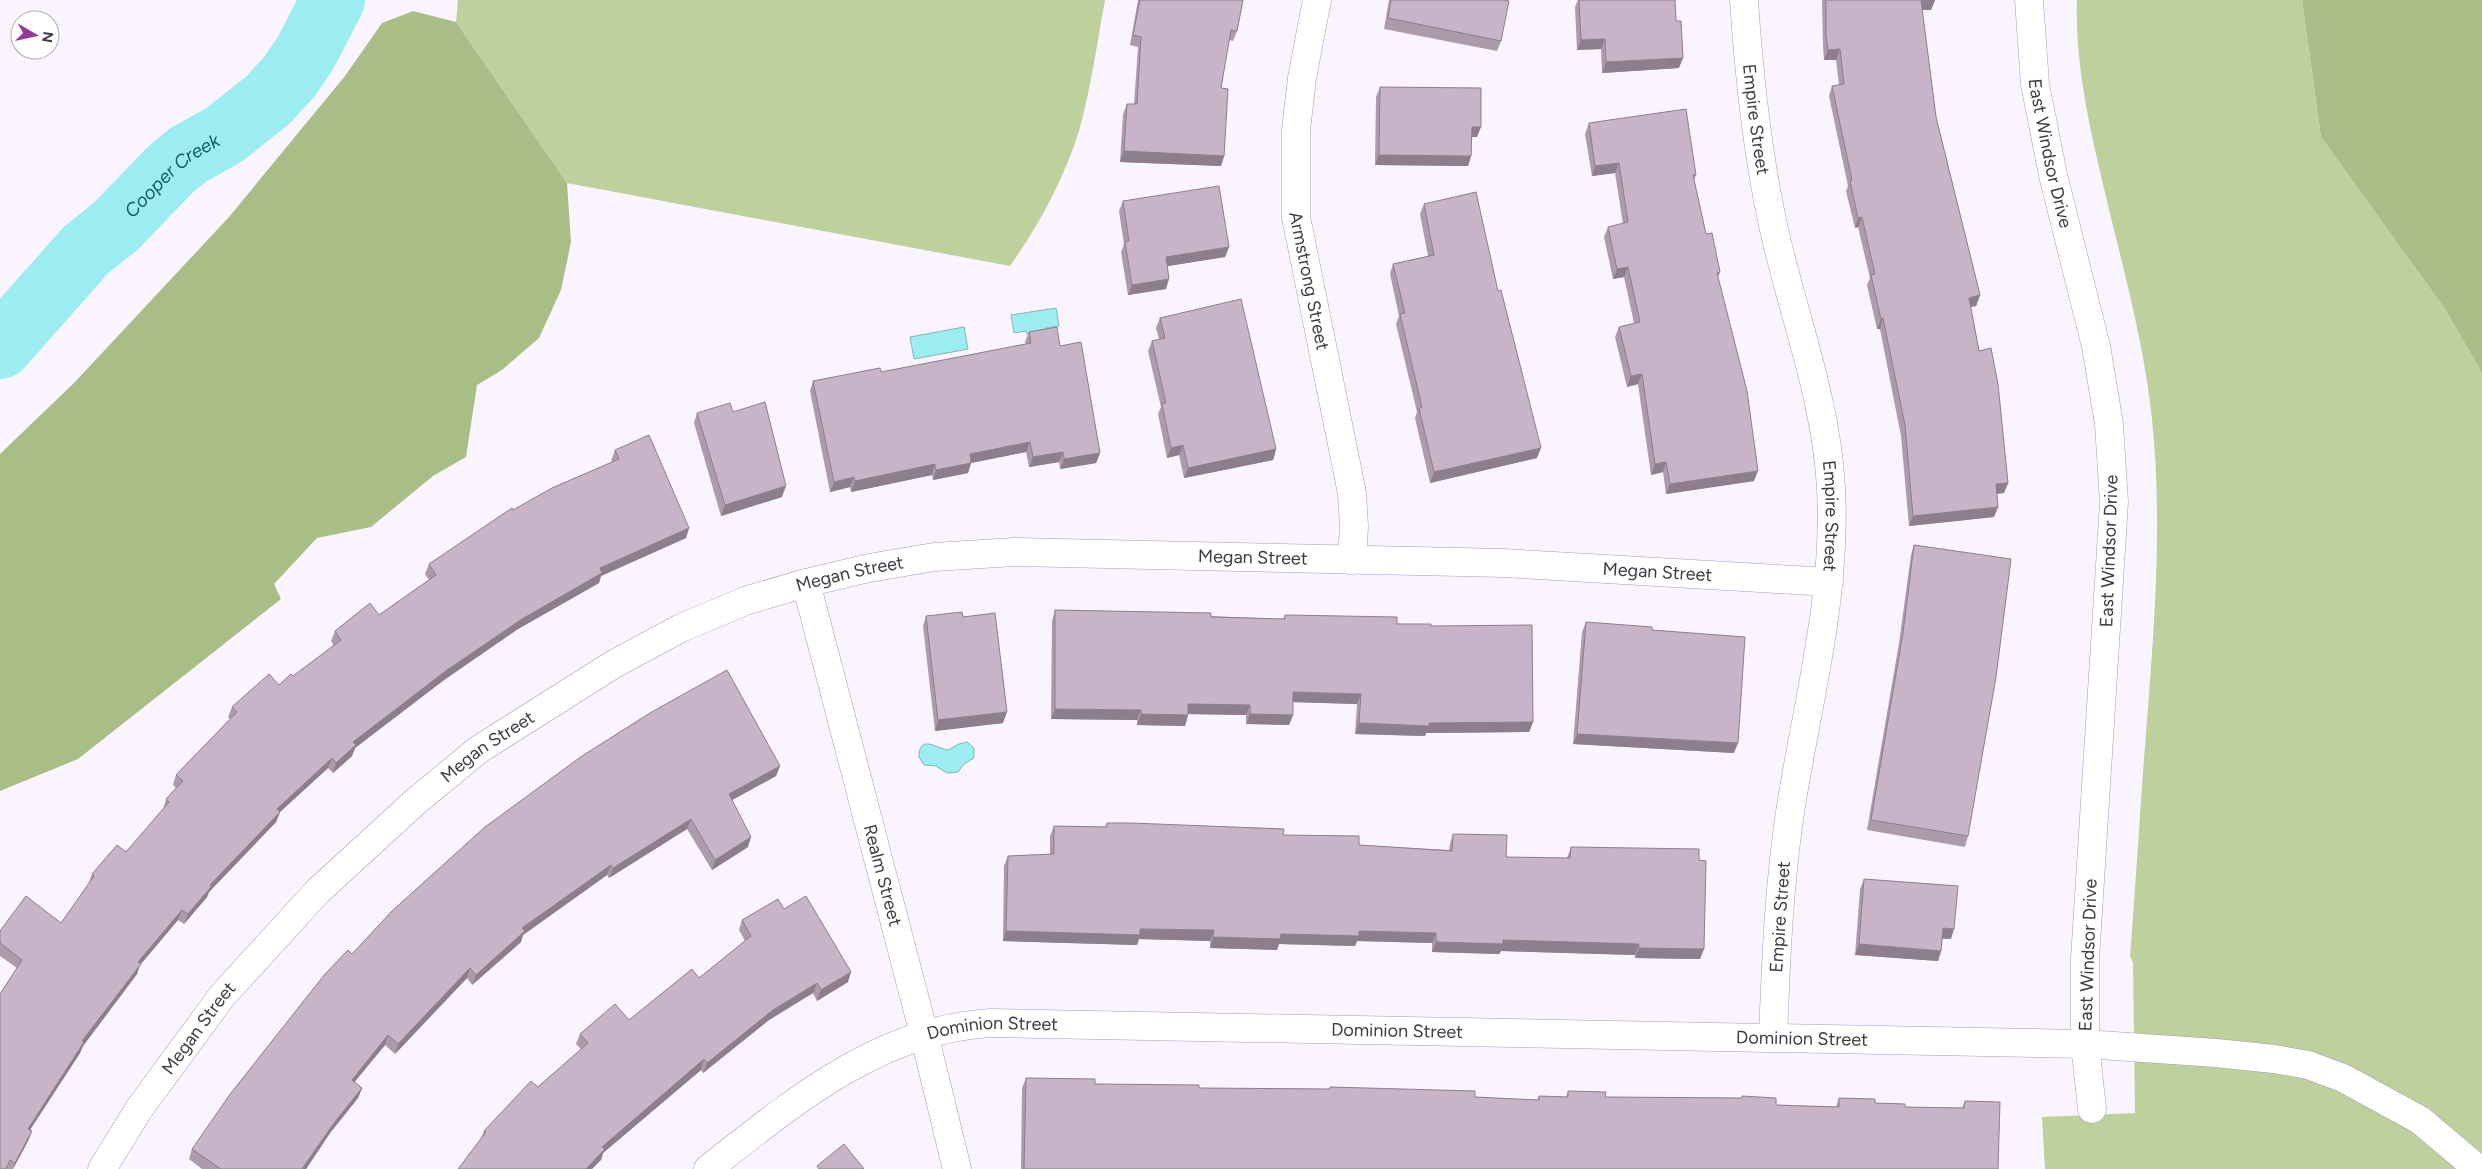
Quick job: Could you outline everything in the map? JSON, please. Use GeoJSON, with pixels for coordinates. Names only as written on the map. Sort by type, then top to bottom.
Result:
{"type":"FeatureCollection","features":[{"type":"Feature","properties":{"kind":"street","name":"Armstrong Street"},"geometry":{"type":"LineString","coordinates":[[1317,0],[1302,78],[1296,130],[1296,217],[1352,493],[1354,526],[1352,560]]}},
{"type":"Feature","properties":{"kind":"street","name":"Empire Street"},"geometry":{"type":"LineString","coordinates":[[1744,0],[1748,60],[1757,134],[1773,226],[1822,420],[1831,484],[1833,533],[1823,632],[1791,804],[1780,883],[1773,1037]]}},
{"type":"Feature","properties":{"kind":"street","name":"East Windsor Drive"},"geometry":{"type":"LineString","coordinates":[[2029,0],[2035,84],[2053,175],[2099,366],[2109,424],[2114,502],[2084,959],[2085,1044],[2092,1109]]}},
{"type":"Feature","properties":{"kind":"street","name":"Megan Street"},"geometry":{"type":"LineString","coordinates":[[102,1169],[139,1109],[222,996],[317,892],[414,803],[478,750],[614,664],[681,628],[745,601],[806,582],[860,570],[934,557],[1014,552],[1504,563],[1829,582]]}},
{"type":"Feature","properties":{"kind":"street","name":"Realm Street"},"geometry":{"type":"LineString","coordinates":[[806,582],[924,1034],[957,1169]]}},
{"type":"Feature","properties":{"kind":"street","name":"Dominion Street"},"geometry":{"type":"LineString","coordinates":[[708,1169],[774,1117],[834,1077],[889,1046],[924,1034],[967,1024],[991,1023],[2085,1044],[2274,1059],[2308,1066],[2344,1078],[2420,1120],[2478,1169]]}},
{"type":"Feature","properties":{"kind":"green space"},"geometry":{"type":"Polygon","coordinates":[[[458,0],[1105,0],[1094,66],[1073,149],[1050,201],[1010,266],[567,183],[456,22],[458,0]]]}},
{"type":"Feature","properties":{"kind":"green space"},"geometry":{"type":"Polygon","coordinates":[[[2077,0],[2302,0],[2321,137],[2445,309],[2482,373],[2482,1169],[2045,1169],[2042,1117],[2135,1113],[2133,963],[2130,956],[2156,576],[2157,498],[2148,387],[2136,322],[2098,163],[2086,103],[2078,41],[2077,0]]]}},
{"type":"Feature","properties":{"kind":"green space"},"geometry":{"type":"Polygon","coordinates":[[[2302,0],[2482,0],[2482,373],[2445,309],[2321,137],[2302,0]]]}},
{"type":"Feature","properties":{"kind":"green space"},"geometry":{"type":"Polygon","coordinates":[[[413,11],[456,22],[567,183],[571,242],[561,290],[539,338],[502,370],[477,385],[466,457],[433,476],[371,527],[317,538],[274,584],[281,599],[78,759],[0,791],[0,454],[74,383],[229,217],[345,76],[382,23],[413,11]]]}},
{"type":"Feature","properties":{"kind":"water"},"geometry":{"type":"Polygon","coordinates":[[[1056,308],[1059,326],[1046,328],[1046,331],[1027,334],[1026,331],[1014,333],[1011,315],[1056,308]]]}},
{"type":"Feature","properties":{"kind":"water"},"geometry":{"type":"Polygon","coordinates":[[[964,327],[968,349],[914,359],[910,337],[964,327]]]}},
{"type":"Feature","properties":{"kind":"water"},"geometry":{"type":"Polygon","coordinates":[[[967,742],[974,748],[974,758],[964,764],[958,772],[947,773],[936,766],[924,765],[919,757],[920,750],[925,744],[948,750],[967,742]]]}},
{"type":"Feature","properties":{"kind":"building"},"geometry":{"type":"Polygon","coordinates":[[[1140,0],[1243,0],[1237,31],[1231,30],[1221,88],[1228,89],[1224,156],[1124,151],[1127,104],[1137,104],[1141,37],[1133,35],[1140,0]]]}},
{"type":"Feature","properties":{"kind":"building"},"geometry":{"type":"Polygon","coordinates":[[[1391,0],[1509,1],[1501,41],[1388,18],[1391,0]]]}},
{"type":"Feature","properties":{"kind":"building"},"geometry":{"type":"Polygon","coordinates":[[[1579,0],[1675,0],[1676,21],[1681,21],[1683,58],[1606,62],[1605,39],[1581,40],[1579,0]]]}},
{"type":"Feature","properties":{"kind":"building"},"geometry":{"type":"Polygon","coordinates":[[[1826,0],[1921,0],[1936,117],[1980,295],[1969,298],[1979,351],[1991,348],[1998,384],[2008,483],[1996,484],[1998,507],[1913,516],[1905,425],[1883,318],[1881,319],[1871,275],[1875,274],[1862,217],[1858,218],[1832,86],[1844,84],[1840,49],[1828,50],[1826,0]]]}},
{"type":"Feature","properties":{"kind":"building"},"geometry":{"type":"Polygon","coordinates":[[[1380,87],[1481,88],[1481,127],[1472,127],[1471,156],[1379,155],[1380,87]]]}},
{"type":"Feature","properties":{"kind":"building"},"geometry":{"type":"Polygon","coordinates":[[[1686,109],[1696,175],[1693,175],[1706,234],[1712,233],[1720,272],[1717,273],[1747,391],[1758,471],[1670,484],[1666,462],[1655,464],[1642,374],[1631,376],[1619,327],[1640,322],[1628,267],[1617,269],[1608,227],[1628,222],[1619,163],[1595,166],[1589,123],[1686,109]]]}},
{"type":"Feature","properties":{"kind":"building"},"geometry":{"type":"Polygon","coordinates":[[[1219,186],[1229,247],[1166,257],[1169,279],[1132,285],[1125,242],[1129,241],[1123,201],[1219,186]]]}},
{"type":"Feature","properties":{"kind":"building"},"geometry":{"type":"Polygon","coordinates":[[[1476,192],[1498,291],[1501,290],[1541,448],[1434,472],[1419,408],[1422,407],[1400,314],[1405,313],[1393,264],[1434,255],[1424,204],[1476,192]]]}},
{"type":"Feature","properties":{"kind":"building"},"geometry":{"type":"Polygon","coordinates":[[[1241,299],[1276,449],[1188,468],[1183,445],[1171,448],[1162,404],[1166,403],[1152,341],[1165,338],[1160,318],[1241,299]]]}},
{"type":"Feature","properties":{"kind":"building"},"geometry":{"type":"Polygon","coordinates":[[[1057,327],[1060,346],[1081,342],[1100,453],[1064,459],[1063,452],[1033,457],[1030,442],[970,454],[971,463],[936,470],[935,464],[855,481],[854,477],[834,482],[813,381],[880,368],[881,372],[1031,343],[1029,332],[1057,327]]]}},
{"type":"Feature","properties":{"kind":"building"},"geometry":{"type":"Polygon","coordinates":[[[765,402],[786,486],[725,505],[697,413],[730,403],[733,412],[765,402]]]}},
{"type":"Feature","properties":{"kind":"building"},"geometry":{"type":"Polygon","coordinates":[[[649,435],[689,528],[600,568],[602,573],[522,619],[447,670],[353,742],[356,745],[336,763],[332,758],[277,809],[280,812],[210,885],[211,887],[188,914],[182,910],[138,962],[141,964],[82,1041],[84,1042],[28,1129],[32,1131],[15,1163],[10,1160],[6,1169],[0,1169],[0,994],[22,960],[0,943],[0,931],[26,896],[61,923],[94,876],[92,874],[117,845],[126,852],[169,802],[166,799],[183,781],[176,775],[237,712],[232,707],[269,674],[279,685],[291,674],[293,676],[341,640],[335,631],[370,603],[379,615],[436,575],[429,564],[512,508],[513,510],[552,488],[619,459],[615,450],[649,435]]]}},
{"type":"Feature","properties":{"kind":"building"},"geometry":{"type":"Polygon","coordinates":[[[1914,545],[2011,559],[1996,677],[1968,836],[1871,820],[1903,633],[1914,545]]]}},
{"type":"Feature","properties":{"kind":"building"},"geometry":{"type":"Polygon","coordinates":[[[1055,610],[1211,613],[1211,617],[1285,619],[1285,615],[1397,617],[1397,624],[1431,624],[1431,626],[1532,625],[1533,722],[1429,723],[1429,726],[1359,723],[1361,694],[1293,692],[1293,715],[1250,714],[1250,705],[1188,704],[1188,715],[1141,714],[1141,710],[1055,709],[1055,610]]]}},
{"type":"Feature","properties":{"kind":"building"},"geometry":{"type":"Polygon","coordinates":[[[962,612],[963,617],[995,613],[1007,712],[938,720],[926,616],[962,612]]]}},
{"type":"Feature","properties":{"kind":"building"},"geometry":{"type":"Polygon","coordinates":[[[1586,622],[1652,627],[1652,630],[1745,637],[1738,743],[1577,734],[1586,622]]]}},
{"type":"Feature","properties":{"kind":"building"},"geometry":{"type":"Polygon","coordinates":[[[727,670],[780,766],[729,794],[751,837],[715,860],[691,819],[613,868],[611,865],[522,928],[525,931],[476,975],[470,968],[398,1044],[388,1035],[352,1080],[362,1088],[334,1123],[302,1169],[221,1169],[192,1149],[231,1093],[325,974],[348,950],[352,954],[392,911],[485,827],[582,756],[650,713],[727,670]]]}},
{"type":"Feature","properties":{"kind":"building"},"geometry":{"type":"Polygon","coordinates":[[[1107,823],[1284,829],[1283,835],[1359,836],[1359,845],[1452,851],[1453,834],[1507,835],[1506,857],[1570,858],[1571,847],[1699,849],[1699,860],[1706,861],[1704,949],[1639,948],[1639,944],[1503,940],[1503,944],[1436,942],[1436,933],[1359,931],[1359,936],[1281,934],[1280,939],[1213,937],[1214,930],[1140,929],[1140,935],[1006,931],[1008,856],[1054,854],[1054,826],[1107,827],[1107,823]]]}},
{"type":"Feature","properties":{"kind":"building"},"geometry":{"type":"Polygon","coordinates":[[[1864,879],[1958,886],[1954,929],[1943,928],[1941,951],[1859,944],[1864,879]]]}},
{"type":"Feature","properties":{"kind":"building"},"geometry":{"type":"Polygon","coordinates":[[[806,896],[851,972],[821,990],[817,983],[773,1010],[707,1063],[704,1059],[602,1147],[605,1149],[586,1169],[458,1169],[486,1132],[484,1131],[531,1081],[538,1087],[588,1043],[580,1034],[615,1004],[629,1020],[692,969],[699,978],[751,936],[742,920],[778,899],[784,909],[806,896]]]}},
{"type":"Feature","properties":{"kind":"building"},"geometry":{"type":"Polygon","coordinates":[[[1026,1078],[1095,1079],[1095,1084],[1199,1085],[1199,1088],[1330,1089],[1330,1087],[1475,1091],[1475,1097],[1539,1100],[1539,1096],[1568,1097],[1568,1091],[1606,1092],[1605,1097],[1742,1098],[1742,1096],[1776,1098],[1776,1105],[1839,1107],[1839,1098],[1875,1099],[1875,1103],[1905,1104],[1905,1107],[1964,1108],[1965,1101],[2000,1102],[1998,1169],[1024,1169],[1026,1078]]]}},
{"type":"Feature","properties":{"kind":"building"},"geometry":{"type":"Polygon","coordinates":[[[844,1144],[864,1169],[819,1169],[817,1166],[844,1144]]]}},
{"type":"Feature","properties":{"kind":"waterway","name":"Cooper Creek"},"geometry":{"type":"LineString","coordinates":[[0,347],[86,250],[116,226],[170,170],[188,155],[224,135],[268,100],[290,76],[306,52],[333,0]]}}]}
